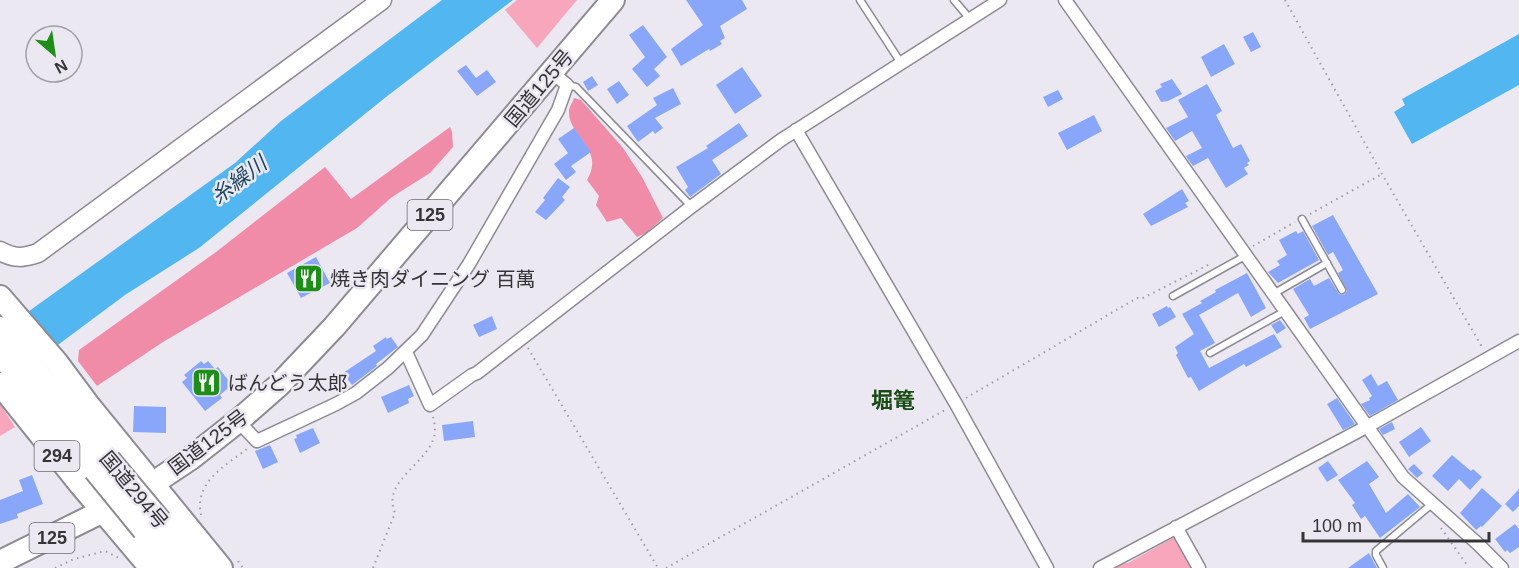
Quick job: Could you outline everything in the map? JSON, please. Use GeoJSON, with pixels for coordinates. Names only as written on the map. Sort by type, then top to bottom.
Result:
{"type":"FeatureCollection","features":[{"type":"Feature","properties":{"kind":"highway","name":"国道125号"},"geometry":{"type":"LineString","coordinates":[[0,562],[152,484],[191,458],[279,385],[560,79],[613,0]]}},
{"type":"Feature","properties":{"kind":"highway","name":"294"},"geometry":{"type":"LineString","coordinates":[[3,300],[27,382],[103,511],[151,568]]}},
{"type":"Feature","properties":{"kind":"highway","name":"国道294号"},"geometry":{"type":"LineString","coordinates":[[0,328],[27,382]]}},
{"type":"Feature","properties":{"kind":"highway","name":"国道294号"},"geometry":{"type":"LineString","coordinates":[[0,354],[102,465],[152,525],[199,568]]}},
{"type":"Feature","properties":{"kind":"highway","name":"294"},"geometry":{"type":"LineString","coordinates":[[27,382],[89,406],[152,484],[229,564]]}},
{"type":"Feature","properties":{"kind":"highway","name":"国道294号"},"geometry":{"type":"LineString","coordinates":[[152,525],[175,568]]}},
{"type":"Feature","properties":{"kind":"street"},"geometry":{"type":"LineString","coordinates":[[0,251],[21,259],[38,253],[382,0]]}},
{"type":"Feature","properties":{"kind":"street"},"geometry":{"type":"LineString","coordinates":[[406,352],[430,405],[796,130],[1000,0]]}},
{"type":"Feature","properties":{"kind":"street"},"geometry":{"type":"LineString","coordinates":[[1065,0],[1403,477],[1430,505],[1502,568]]}},
{"type":"Feature","properties":{"kind":"street"},"geometry":{"type":"LineString","coordinates":[[238,421],[256,441],[356,393],[406,352],[422,335],[469,264],[558,110],[560,79]]}},
{"type":"Feature","properties":{"kind":"street"},"geometry":{"type":"LineString","coordinates":[[796,130],[950,394],[1047,568]]}},
{"type":"Feature","properties":{"kind":"street"},"geometry":{"type":"LineString","coordinates":[[1100,568],[1368,426],[1519,341]]}},
{"type":"Feature","properties":{"kind":"street"},"geometry":{"type":"LineString","coordinates":[[1176,527],[1199,568]]}},
{"type":"Feature","properties":{"kind":"lane"},"geometry":{"type":"LineString","coordinates":[[860,0],[901,63]]}},
{"type":"Feature","properties":{"kind":"lane"},"geometry":{"type":"LineString","coordinates":[[954,0],[970,19]]}},
{"type":"Feature","properties":{"kind":"lane"},"geometry":{"type":"LineString","coordinates":[[560,79],[576,87],[692,207]]}},
{"type":"Feature","properties":{"kind":"lane"},"geometry":{"type":"LineString","coordinates":[[1302,219],[1342,290]]}},
{"type":"Feature","properties":{"kind":"lane"},"geometry":{"type":"LineString","coordinates":[[1173,296],[1244,254]]}},
{"type":"Feature","properties":{"kind":"lane"},"geometry":{"type":"LineString","coordinates":[[1273,294],[1327,263]]}},
{"type":"Feature","properties":{"kind":"lane"},"geometry":{"type":"LineString","coordinates":[[1210,353],[1285,311]]}},
{"type":"Feature","properties":{"kind":"lane"},"geometry":{"type":"LineString","coordinates":[[1383,568],[1376,555],[1376,550],[1430,505]]}},
{"type":"Feature","properties":{"kind":"path"},"geometry":{"type":"LineString","coordinates":[[1286,0],[1382,174],[1488,358]]}},
{"type":"Feature","properties":{"kind":"path"},"geometry":{"type":"LineString","coordinates":[[1244,254],[1382,174]]}},
{"type":"Feature","properties":{"kind":"path"},"geometry":{"type":"LineString","coordinates":[[522,338],[658,568]]}},
{"type":"Feature","properties":{"kind":"path"},"geometry":{"type":"LineString","coordinates":[[373,568],[395,513],[392,505],[394,493],[399,483],[434,439],[434,420],[430,405]]}},
{"type":"Feature","properties":{"kind":"path"},"geometry":{"type":"LineString","coordinates":[[201,515],[198,503],[209,480],[256,441]]}},
{"type":"Feature","properties":{"kind":"path"},"geometry":{"type":"LineString","coordinates":[[1430,505],[1467,564]]}},
{"type":"Feature","properties":{"kind":"path"},"geometry":{"type":"LineString","coordinates":[[55,568],[74,559],[105,551],[127,561]]}},
{"type":"Feature","properties":{"kind":"path"},"geometry":{"type":"LineString","coordinates":[[229,564],[243,568]]}},
{"type":"Feature","properties":{"kind":"shaded area"},"geometry":{"type":"Polygon","coordinates":[[[517,0],[577,0],[537,48],[505,10],[517,0]]]}},
{"type":"Feature","properties":{"kind":"shaded area"},"geometry":{"type":"Polygon","coordinates":[[[574,98],[581,100],[623,148],[642,177],[663,218],[646,233],[637,237],[621,218],[607,222],[596,205],[599,196],[587,180],[592,169],[592,160],[570,120],[569,109],[574,98]]]}},
{"type":"Feature","properties":{"kind":"shaded area"},"geometry":{"type":"Polygon","coordinates":[[[450,127],[453,147],[430,173],[392,197],[357,228],[163,342],[97,386],[78,361],[79,350],[216,252],[325,167],[351,199],[450,127]]]}},
{"type":"Feature","properties":{"kind":"shaded area"},"geometry":{"type":"Polygon","coordinates":[[[0,404],[15,427],[0,436],[0,404]]]}},
{"type":"Feature","properties":{"kind":"shaded area"},"geometry":{"type":"Polygon","coordinates":[[[1176,536],[1194,568],[1117,568],[1115,564],[1128,563],[1176,536]]]}},
{"type":"Feature","properties":{"kind":"water","name":"糸繰川"},"geometry":{"type":"Polygon","coordinates":[[[442,0],[513,0],[386,97],[199,248],[125,295],[0,388],[0,332],[235,163],[281,121],[442,0]]]}},
{"type":"Feature","properties":{"kind":"water"},"geometry":{"type":"Polygon","coordinates":[[[1519,34],[1519,85],[1412,144],[1394,112],[1405,105],[1402,99],[1519,34]]]}},
{"type":"Feature","properties":{"kind":"building"},"geometry":{"type":"Polygon","coordinates":[[[686,0],[742,0],[747,9],[720,26],[725,38],[720,41],[722,44],[681,66],[671,49],[703,25],[686,0]]]}},
{"type":"Feature","properties":{"kind":"building"},"geometry":{"type":"Polygon","coordinates":[[[643,25],[667,57],[654,69],[660,76],[647,87],[632,69],[645,57],[629,35],[643,25]]]}},
{"type":"Feature","properties":{"kind":"building"},"geometry":{"type":"Polygon","coordinates":[[[1253,32],[1261,47],[1251,52],[1243,37],[1253,32]]]}},
{"type":"Feature","properties":{"kind":"building"},"geometry":{"type":"Polygon","coordinates":[[[1224,44],[1235,64],[1211,77],[1201,57],[1224,44]]]}},
{"type":"Feature","properties":{"kind":"building"},"geometry":{"type":"Polygon","coordinates":[[[466,65],[476,78],[487,70],[496,82],[477,96],[457,71],[466,65]]]}},
{"type":"Feature","properties":{"kind":"building"},"geometry":{"type":"Polygon","coordinates":[[[742,67],[762,96],[735,114],[716,85],[742,67]]]}},
{"type":"Feature","properties":{"kind":"building"},"geometry":{"type":"Polygon","coordinates":[[[592,76],[598,85],[588,91],[583,82],[592,76]]]}},
{"type":"Feature","properties":{"kind":"building"},"geometry":{"type":"Polygon","coordinates":[[[1172,79],[1182,94],[1161,102],[1155,91],[1162,87],[1160,84],[1172,79]]]}},
{"type":"Feature","properties":{"kind":"building"},"geometry":{"type":"Polygon","coordinates":[[[619,81],[629,95],[617,104],[607,89],[619,81]]]}},
{"type":"Feature","properties":{"kind":"building"},"geometry":{"type":"Polygon","coordinates":[[[1207,84],[1222,111],[1216,115],[1233,148],[1241,144],[1250,161],[1247,163],[1249,165],[1244,168],[1248,174],[1226,188],[1208,158],[1193,166],[1187,158],[1186,156],[1202,148],[1192,131],[1175,141],[1166,128],[1188,117],[1178,100],[1207,84]]]}},
{"type":"Feature","properties":{"kind":"building"},"geometry":{"type":"Polygon","coordinates":[[[673,88],[681,104],[655,118],[663,128],[655,134],[653,131],[638,142],[627,126],[657,105],[653,98],[673,88]]]}},
{"type":"Feature","properties":{"kind":"building"},"geometry":{"type":"Polygon","coordinates":[[[1058,90],[1063,99],[1048,107],[1043,97],[1058,90]]]}},
{"type":"Feature","properties":{"kind":"building"},"geometry":{"type":"Polygon","coordinates":[[[1094,115],[1102,131],[1067,150],[1058,133],[1094,115]]]}},
{"type":"Feature","properties":{"kind":"building"},"geometry":{"type":"Polygon","coordinates":[[[739,123],[748,136],[712,160],[721,174],[690,197],[685,190],[688,187],[676,167],[708,148],[706,146],[739,123]]]}},
{"type":"Feature","properties":{"kind":"building"},"geometry":{"type":"Polygon","coordinates":[[[574,128],[591,152],[571,166],[576,172],[566,180],[554,164],[568,153],[558,139],[574,128]]]}},
{"type":"Feature","properties":{"kind":"building"},"geometry":{"type":"Polygon","coordinates":[[[558,178],[570,187],[562,197],[565,200],[546,220],[535,212],[558,178]]]}},
{"type":"Feature","properties":{"kind":"building"},"geometry":{"type":"Polygon","coordinates":[[[1182,189],[1189,201],[1185,203],[1188,207],[1151,226],[1143,214],[1182,189]]]}},
{"type":"Feature","properties":{"kind":"building"},"geometry":{"type":"Polygon","coordinates":[[[1333,215],[1378,294],[1310,329],[1304,318],[1309,315],[1293,289],[1310,279],[1314,286],[1329,278],[1339,294],[1344,295],[1347,291],[1338,273],[1343,270],[1333,252],[1328,255],[1312,226],[1333,215]]]}},
{"type":"Feature","properties":{"kind":"building"},"geometry":{"type":"Polygon","coordinates":[[[1296,231],[1298,234],[1303,231],[1319,260],[1278,283],[1268,272],[1280,265],[1277,261],[1287,255],[1279,240],[1296,231]]]}},
{"type":"Feature","properties":{"kind":"building"},"geometry":{"type":"Polygon","coordinates":[[[316,257],[330,283],[301,298],[287,273],[316,257]]]}},
{"type":"Feature","properties":{"kind":"building"},"geometry":{"type":"Polygon","coordinates":[[[1247,273],[1266,308],[1251,317],[1238,293],[1199,315],[1215,343],[1200,351],[1209,368],[1274,334],[1282,347],[1246,367],[1244,364],[1199,391],[1191,377],[1188,378],[1176,355],[1178,353],[1175,347],[1194,334],[1182,314],[1202,303],[1200,301],[1216,292],[1215,290],[1247,273]]]}},
{"type":"Feature","properties":{"kind":"building"},"geometry":{"type":"Polygon","coordinates":[[[1167,306],[1176,317],[1159,327],[1152,314],[1167,306]]]}},
{"type":"Feature","properties":{"kind":"building"},"geometry":{"type":"Polygon","coordinates":[[[492,316],[497,329],[479,337],[473,325],[492,316]]]}},
{"type":"Feature","properties":{"kind":"building"},"geometry":{"type":"Polygon","coordinates":[[[1280,320],[1286,328],[1277,334],[1271,325],[1280,320]]]}},
{"type":"Feature","properties":{"kind":"building"},"geometry":{"type":"Polygon","coordinates":[[[386,337],[387,339],[391,337],[398,347],[352,385],[343,373],[376,351],[373,346],[386,337]]]}},
{"type":"Feature","properties":{"kind":"building"},"geometry":{"type":"Polygon","coordinates":[[[201,361],[204,364],[208,361],[215,369],[218,367],[232,385],[220,395],[222,398],[205,411],[182,382],[187,378],[184,375],[201,361]]]}},
{"type":"Feature","properties":{"kind":"building"},"geometry":{"type":"Polygon","coordinates":[[[1371,374],[1378,386],[1387,381],[1398,400],[1370,416],[1361,404],[1370,400],[1372,396],[1362,380],[1371,374]]]}},
{"type":"Feature","properties":{"kind":"building"},"geometry":{"type":"Polygon","coordinates":[[[409,385],[414,396],[408,399],[409,403],[388,413],[381,397],[409,385]]]}},
{"type":"Feature","properties":{"kind":"building"},"geometry":{"type":"Polygon","coordinates":[[[1337,398],[1355,424],[1343,430],[1327,404],[1337,398]]]}},
{"type":"Feature","properties":{"kind":"building"},"geometry":{"type":"Polygon","coordinates":[[[134,406],[166,407],[166,433],[133,432],[134,406]]]}},
{"type":"Feature","properties":{"kind":"building"},"geometry":{"type":"Polygon","coordinates":[[[473,421],[475,437],[444,441],[442,425],[473,421]]]}},
{"type":"Feature","properties":{"kind":"building"},"geometry":{"type":"Polygon","coordinates":[[[1392,422],[1395,429],[1383,435],[1379,429],[1392,422]]]}},
{"type":"Feature","properties":{"kind":"building"},"geometry":{"type":"Polygon","coordinates":[[[1421,427],[1431,441],[1409,457],[1399,442],[1421,427]]]}},
{"type":"Feature","properties":{"kind":"building"},"geometry":{"type":"Polygon","coordinates":[[[313,428],[320,443],[300,453],[294,439],[297,438],[296,435],[313,428]]]}},
{"type":"Feature","properties":{"kind":"building"},"geometry":{"type":"Polygon","coordinates":[[[270,445],[278,462],[263,469],[255,451],[270,445]]]}},
{"type":"Feature","properties":{"kind":"building"},"geometry":{"type":"Polygon","coordinates":[[[1452,455],[1482,477],[1470,490],[1459,479],[1448,491],[1432,476],[1452,455]]]}},
{"type":"Feature","properties":{"kind":"building"},"geometry":{"type":"Polygon","coordinates":[[[1328,461],[1338,475],[1327,482],[1318,468],[1328,461]]]}},
{"type":"Feature","properties":{"kind":"building"},"geometry":{"type":"Polygon","coordinates":[[[1367,461],[1379,477],[1369,484],[1386,513],[1408,494],[1420,507],[1380,538],[1365,516],[1361,519],[1352,505],[1355,503],[1338,480],[1367,461]]]}},
{"type":"Feature","properties":{"kind":"building"},"geometry":{"type":"Polygon","coordinates":[[[1414,464],[1423,473],[1417,478],[1408,469],[1414,464]]]}},
{"type":"Feature","properties":{"kind":"building"},"geometry":{"type":"Polygon","coordinates":[[[32,475],[43,504],[17,514],[18,518],[0,524],[0,500],[23,491],[19,480],[32,475]]]}},
{"type":"Feature","properties":{"kind":"building"},"geometry":{"type":"Polygon","coordinates":[[[1482,488],[1502,506],[1482,527],[1476,530],[1460,513],[1482,488]]]}},
{"type":"Feature","properties":{"kind":"building"},"geometry":{"type":"Polygon","coordinates":[[[1519,489],[1519,506],[1513,512],[1505,504],[1519,489]]]}},
{"type":"Feature","properties":{"kind":"building"},"geometry":{"type":"Polygon","coordinates":[[[1515,524],[1519,529],[1519,547],[1510,553],[1507,550],[1505,552],[1495,539],[1515,524]]]}},
{"type":"Feature","properties":{"kind":"building"},"geometry":{"type":"Polygon","coordinates":[[[1369,553],[1377,568],[1348,568],[1369,553]]]}},
{"type":"Feature","properties":{"kind":"place","name":"焼き肉ダイニング 百萬"},"geometry":{"type":"Point","coordinates":[309,279]}},
{"type":"Feature","properties":{"kind":"place","name":"ばんどう太郎"},"geometry":{"type":"Point","coordinates":[207,383]}},
{"type":"Feature","properties":{"kind":"district","name":"堀篭"},"geometry":{"type":"Point","coordinates":[893,400]}}]}
